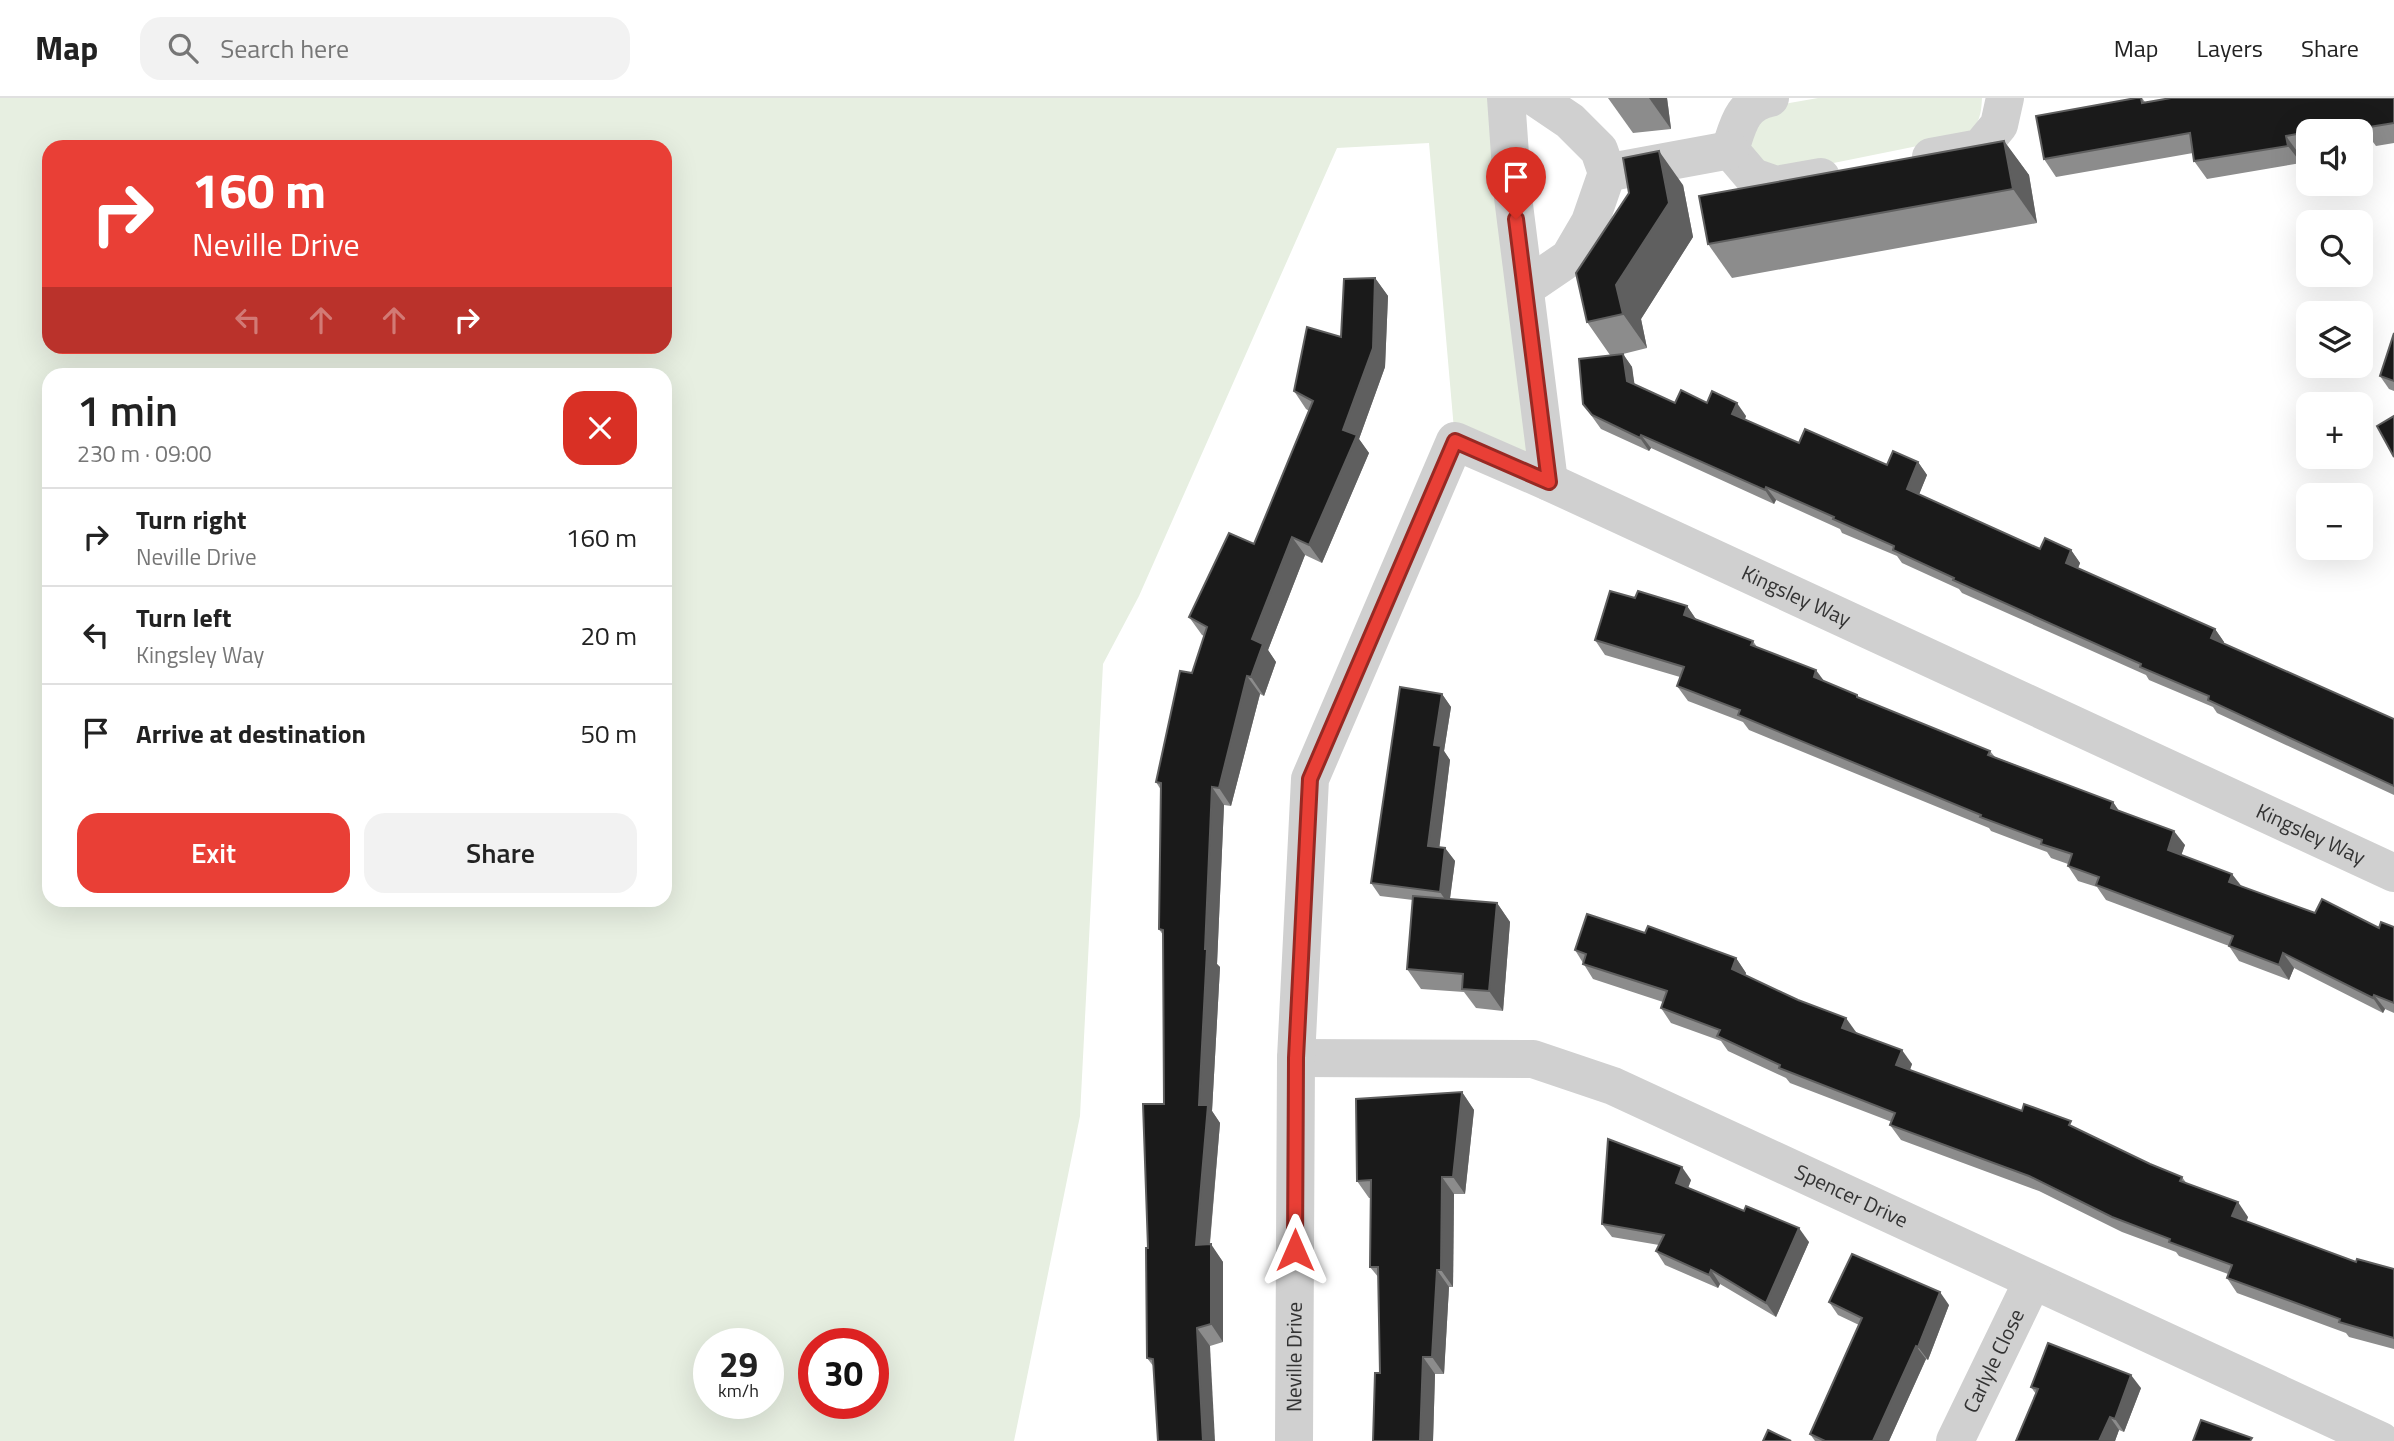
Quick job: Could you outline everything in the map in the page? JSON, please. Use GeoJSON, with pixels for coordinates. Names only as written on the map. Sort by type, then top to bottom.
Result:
{"type":"FeatureCollection","features":[{"type":"Feature","properties":{"kind":"street"},"geometry":{"type":"LineString","coordinates":[[1506,98],[1513,197],[1549,482]]}},
{"type":"Feature","properties":{"kind":"street"},"geometry":{"type":"LineString","coordinates":[[1525,288],[1569,258],[1590,222],[1607,173],[1598,150],[1570,121],[1536,98]]}},
{"type":"Feature","properties":{"kind":"street"},"geometry":{"type":"LineString","coordinates":[[1730,150],[1741,116],[1760,100],[1770,98]]}},
{"type":"Feature","properties":{"kind":"street"},"geometry":{"type":"LineString","coordinates":[[1898,163],[1980,148],[1999,125],[2005,98]]}},
{"type":"Feature","properties":{"kind":"street"},"geometry":{"type":"LineString","coordinates":[[1607,173],[1730,150]]}},
{"type":"Feature","properties":{"kind":"street"},"geometry":{"type":"LineString","coordinates":[[1730,150],[1753,177],[1776,185],[1857,170]]}},
{"type":"Feature","properties":{"kind":"street","name":"Neville Drive"},"geometry":{"type":"LineString","coordinates":[[1294,1441],[1296,1058],[1310,779],[1455,441],[1549,482]]}},
{"type":"Feature","properties":{"kind":"street","name":"Kingsley Way"},"geometry":{"type":"LineString","coordinates":[[1549,482],[2394,873]]}},
{"type":"Feature","properties":{"kind":"street","name":"Spencer Drive"},"geometry":{"type":"LineString","coordinates":[[1296,1058],[1534,1059],[1613,1086],[2032,1282],[2381,1441]]}},
{"type":"Feature","properties":{"kind":"street","name":"Carlyle Close"},"geometry":{"type":"LineString","coordinates":[[1955,1441],[2032,1282]]}},
{"type":"Feature","properties":{"kind":"shaded area"},"geometry":{"type":"Polygon","coordinates":[[[0,98],[1506,98],[1549,482],[1455,441],[1429,143],[1337,148],[1139,596],[1103,664],[1080,1116],[1014,1441],[0,1441],[0,98]]]}},
{"type":"Feature","properties":{"kind":"shaded area"},"geometry":{"type":"Polygon","coordinates":[[[1818,98],[1982,98],[1978,120],[1962,137],[1794,171],[1778,171],[1749,153],[1757,115],[1767,107],[1818,98]]]}},
{"type":"Feature","properties":{"kind":"building"},"geometry":{"type":"Polygon","coordinates":[[[2136,98],[2141,98],[2142,103],[2171,98],[2394,98],[2394,123],[2373,126],[2373,119],[2296,119],[2296,134],[2286,136],[2288,146],[2194,161],[2190,133],[2044,159],[2036,116],[2136,98]]]}},
{"type":"Feature","properties":{"kind":"building"},"geometry":{"type":"Polygon","coordinates":[[[2004,141],[2013,189],[1708,244],[1699,196],[2004,141]]]}},
{"type":"Feature","properties":{"kind":"building"},"geometry":{"type":"Polygon","coordinates":[[[1659,151],[1669,203],[1616,285],[1623,314],[1587,322],[1576,273],[1629,193],[1623,158],[1659,151]]]}},
{"type":"Feature","properties":{"kind":"building"},"geometry":{"type":"Polygon","coordinates":[[[1375,278],[1373,348],[1343,430],[1357,435],[1309,545],[1292,537],[1252,639],[1263,644],[1251,677],[1247,676],[1219,788],[1212,787],[1199,1105],[1208,1105],[1196,1245],[1211,1244],[1211,1324],[1197,1328],[1203,1441],[1158,1441],[1153,1359],[1147,1358],[1148,1248],[1143,1104],[1164,1104],[1163,930],[1159,929],[1161,783],[1156,782],[1180,671],[1192,673],[1207,627],[1189,617],[1229,533],[1254,544],[1313,401],[1294,391],[1307,327],[1341,337],[1344,279],[1375,278]]]}},
{"type":"Feature","properties":{"kind":"building"},"geometry":{"type":"Polygon","coordinates":[[[2394,333],[2394,381],[2380,376],[2394,333]]]}},
{"type":"Feature","properties":{"kind":"building"},"geometry":{"type":"Polygon","coordinates":[[[1623,354],[1627,381],[1675,403],[1681,390],[1707,403],[1712,391],[1737,403],[1732,414],[1799,443],[1805,429],[1887,465],[1893,451],[1918,462],[1907,489],[2040,549],[2045,538],[2071,550],[2066,563],[2215,629],[2211,638],[2394,719],[2394,786],[2208,700],[2209,696],[2140,667],[2141,664],[1953,580],[1954,578],[1893,550],[1894,546],[1833,519],[1834,517],[1766,487],[1765,490],[1641,435],[1640,438],[1592,415],[1583,404],[1579,359],[1623,354]]]}},
{"type":"Feature","properties":{"kind":"building"},"geometry":{"type":"Polygon","coordinates":[[[2394,416],[2394,457],[2377,426],[2394,416]]]}},
{"type":"Feature","properties":{"kind":"building"},"geometry":{"type":"Polygon","coordinates":[[[1610,591],[1635,598],[1638,591],[1687,606],[1684,615],[1753,641],[1751,645],[1816,670],[1814,677],[1857,697],[1990,751],[1988,755],[2113,802],[2111,808],[2174,831],[2168,850],[2232,874],[2229,882],[2315,913],[2322,899],[2379,928],[2381,922],[2394,927],[2394,1003],[2374,995],[2373,998],[2283,953],[2279,965],[2229,946],[2233,936],[2096,885],[2099,877],[2068,866],[2072,854],[2041,844],[2042,840],[1980,817],[1981,815],[1738,715],[1740,710],[1677,686],[1684,667],[1595,640],[1610,591]]]}},
{"type":"Feature","properties":{"kind":"building"},"geometry":{"type":"Polygon","coordinates":[[[1400,687],[1442,694],[1434,745],[1441,746],[1428,846],[1445,848],[1440,892],[1371,883],[1400,687]]]}},
{"type":"Feature","properties":{"kind":"building"},"geometry":{"type":"Polygon","coordinates":[[[1413,896],[1497,903],[1489,991],[1462,989],[1463,974],[1407,969],[1413,896]]]}},
{"type":"Feature","properties":{"kind":"building"},"geometry":{"type":"Polygon","coordinates":[[[1587,914],[1645,933],[1648,926],[1736,958],[1732,969],[1798,1000],[1846,1018],[1842,1028],[1902,1050],[1896,1065],[2022,1111],[2024,1104],[2071,1121],[2069,1125],[2182,1177],[2180,1181],[2238,1202],[2232,1216],[2356,1262],[2357,1259],[2394,1269],[2394,1338],[2339,1322],[2340,1319],[2227,1278],[2232,1265],[2169,1242],[2170,1239],[2112,1217],[2029,1176],[1890,1125],[1895,1113],[1779,1068],[1780,1065],[1717,1036],[1720,1030],[1661,1008],[1667,991],[1583,964],[1586,954],[1575,950],[1587,914]]]}},
{"type":"Feature","properties":{"kind":"building"},"geometry":{"type":"Polygon","coordinates":[[[1462,1092],[1453,1177],[1442,1177],[1441,1270],[1437,1270],[1432,1357],[1423,1357],[1420,1441],[1373,1441],[1375,1373],[1380,1373],[1378,1267],[1370,1267],[1371,1180],[1357,1181],[1356,1099],[1462,1092]]]}},
{"type":"Feature","properties":{"kind":"building"},"geometry":{"type":"Polygon","coordinates":[[[1608,1139],[1682,1167],[1676,1183],[1744,1211],[1746,1206],[1799,1228],[1766,1303],[1711,1270],[1709,1275],[1656,1251],[1664,1235],[1602,1224],[1608,1139]]]}},
{"type":"Feature","properties":{"kind":"building"},"geometry":{"type":"Polygon","coordinates":[[[1852,1254],[1940,1292],[1918,1347],[1916,1346],[1873,1441],[1825,1441],[1810,1434],[1862,1318],[1829,1302],[1852,1254]]]}},
{"type":"Feature","properties":{"kind":"building"},"geometry":{"type":"Polygon","coordinates":[[[2048,1343],[2131,1375],[2115,1419],[2110,1417],[2099,1441],[2016,1441],[2038,1389],[2031,1387],[2048,1343]]]}},
{"type":"Feature","properties":{"kind":"building"},"geometry":{"type":"Polygon","coordinates":[[[2201,1420],[2252,1438],[2250,1441],[2193,1441],[2201,1420]]]}},
{"type":"Feature","properties":{"kind":"building"},"geometry":{"type":"Polygon","coordinates":[[[1768,1430],[1791,1441],[1763,1441],[1768,1430]]]}},
{"type":"Feature","properties":{"kind":"route"},"geometry":{"type":"LineString","coordinates":[[1295,1250],[1296,1058],[1310,779],[1455,441],[1549,482],[1516,219]]}}]}
